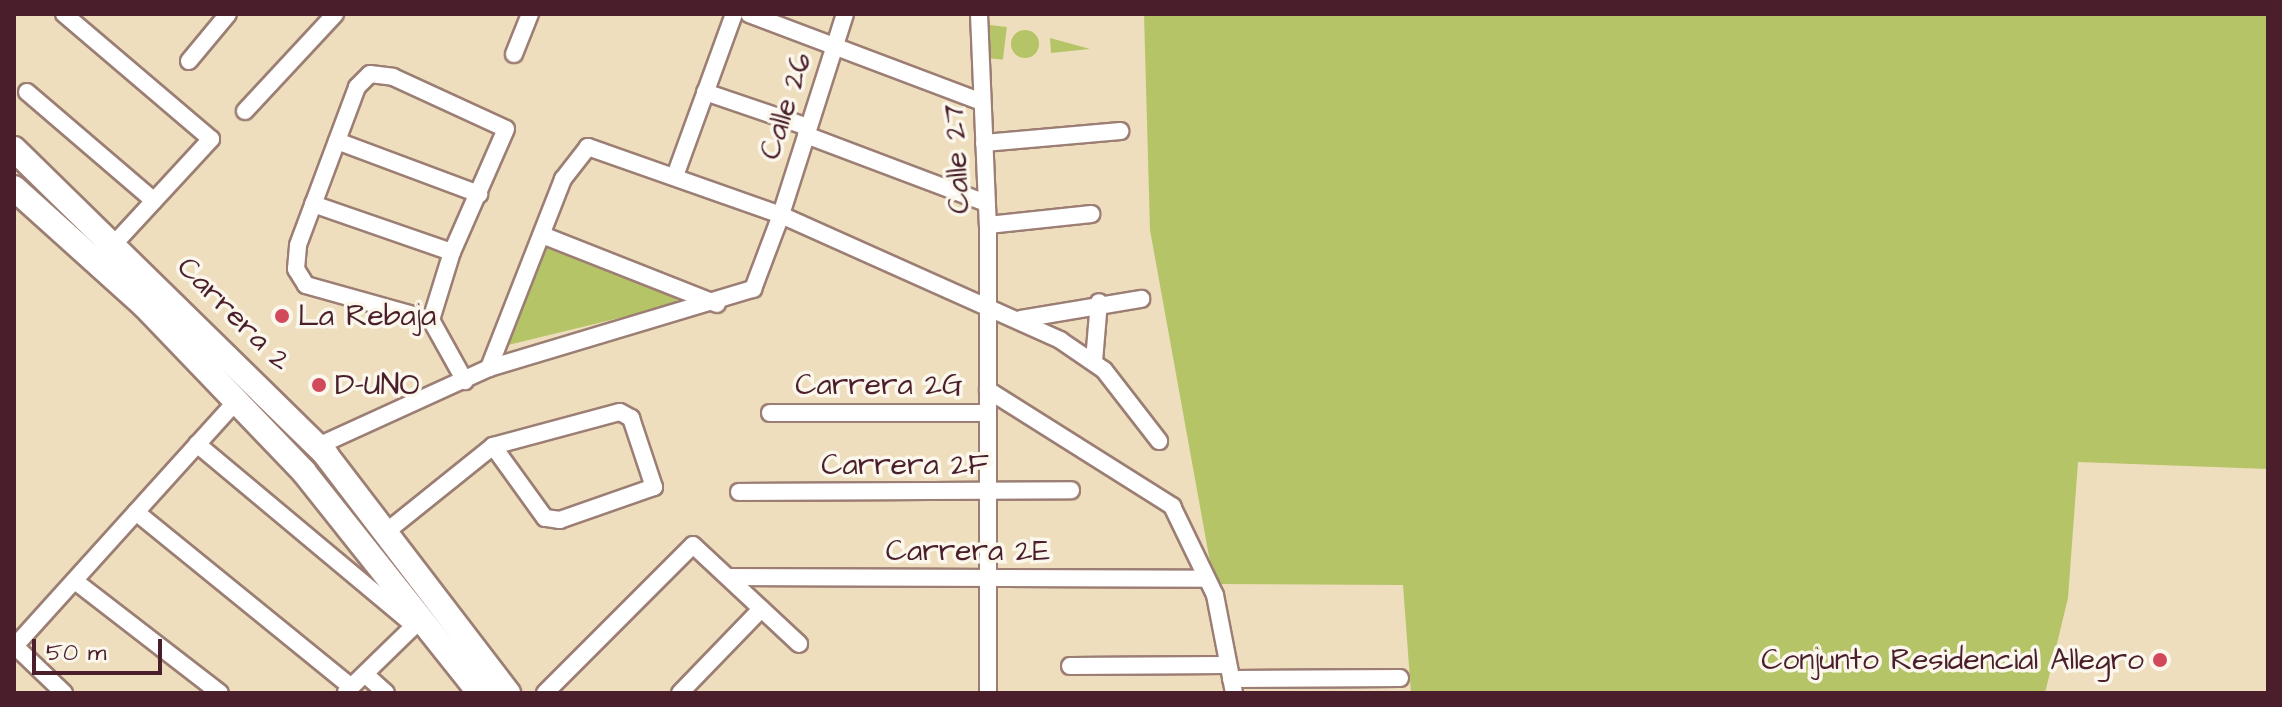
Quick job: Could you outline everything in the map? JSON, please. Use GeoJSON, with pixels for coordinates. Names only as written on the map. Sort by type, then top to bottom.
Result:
{"type":"FeatureCollection","features":[{"type":"Feature","properties":{"kind":"main road","name":"Carrera 2"},"geometry":{"type":"LineString","coordinates":[[14,149],[116,242],[322,450],[508,693]]}},
{"type":"Feature","properties":{"kind":"main road","name":"Carrera 2"},"geometry":{"type":"LineString","coordinates":[[14,188],[237,400],[304,472],[419,621],[480,693]]}},
{"type":"Feature","properties":{"kind":"main road"},"geometry":{"type":"LineString","coordinates":[[304,472],[322,450]]}},
{"type":"Feature","properties":{"kind":"main road"},"geometry":{"type":"LineString","coordinates":[[320,492],[344,478]]}},
{"type":"Feature","properties":{"kind":"street"},"geometry":{"type":"LineString","coordinates":[[64,14],[211,139],[116,242]]}},
{"type":"Feature","properties":{"kind":"street"},"geometry":{"type":"LineString","coordinates":[[189,61],[228,14]]}},
{"type":"Feature","properties":{"kind":"street"},"geometry":{"type":"LineString","coordinates":[[245,111],[335,14]]}},
{"type":"Feature","properties":{"kind":"street"},"geometry":{"type":"LineString","coordinates":[[514,54],[530,14]]}},
{"type":"Feature","properties":{"kind":"street"},"geometry":{"type":"LineString","coordinates":[[675,176],[734,14]]}},
{"type":"Feature","properties":{"kind":"street"},"geometry":{"type":"LineString","coordinates":[[749,14],[982,102]]}},
{"type":"Feature","properties":{"kind":"street","name":"Calle 26"},"geometry":{"type":"LineString","coordinates":[[322,450],[489,368],[717,304],[753,289],[781,215],[845,14]]}},
{"type":"Feature","properties":{"kind":"street","name":"Calle 27"},"geometry":{"type":"LineString","coordinates":[[979,14],[988,225],[988,693]]}},
{"type":"Feature","properties":{"kind":"street"},"geometry":{"type":"LineString","coordinates":[[431,320],[452,252],[506,129],[393,77],[370,74],[357,87],[298,245],[296,269],[306,285],[431,320],[465,381]]}},
{"type":"Feature","properties":{"kind":"street"},"geometry":{"type":"LineString","coordinates":[[27,92],[154,201]]}},
{"type":"Feature","properties":{"kind":"street"},"geometry":{"type":"LineString","coordinates":[[705,92],[986,203]]}},
{"type":"Feature","properties":{"kind":"street"},"geometry":{"type":"LineString","coordinates":[[984,143],[1120,131]]}},
{"type":"Feature","properties":{"kind":"street"},"geometry":{"type":"LineString","coordinates":[[337,141],[479,194]]}},
{"type":"Feature","properties":{"kind":"street"},"geometry":{"type":"LineString","coordinates":[[489,368],[563,179],[588,147],[781,215],[986,301],[1021,319],[1094,361],[1159,441]]}},
{"type":"Feature","properties":{"kind":"street"},"geometry":{"type":"LineString","coordinates":[[313,204],[452,252]]}},
{"type":"Feature","properties":{"kind":"street"},"geometry":{"type":"LineString","coordinates":[[988,225],[1091,214]]}},
{"type":"Feature","properties":{"kind":"street"},"geometry":{"type":"LineString","coordinates":[[542,235],[717,304]]}},
{"type":"Feature","properties":{"kind":"street"},"geometry":{"type":"LineString","coordinates":[[1021,319],[1099,302],[1141,299]]}},
{"type":"Feature","properties":{"kind":"street"},"geometry":{"type":"LineString","coordinates":[[1094,361],[1099,302]]}},
{"type":"Feature","properties":{"kind":"street"},"geometry":{"type":"LineString","coordinates":[[988,390],[1172,506],[1215,595],[1231,679]]}},
{"type":"Feature","properties":{"kind":"street"},"geometry":{"type":"LineString","coordinates":[[64,693],[14,646],[237,400]]}},
{"type":"Feature","properties":{"kind":"street"},"geometry":{"type":"LineString","coordinates":[[386,532],[493,446],[620,412],[631,418],[654,487],[560,520],[545,518],[493,446]]}},
{"type":"Feature","properties":{"kind":"street","name":"Carrera 2G"},"geometry":{"type":"LineString","coordinates":[[770,413],[988,413]]}},
{"type":"Feature","properties":{"kind":"street"},"geometry":{"type":"LineString","coordinates":[[136,512],[348,690],[419,621],[197,444]]}},
{"type":"Feature","properties":{"kind":"street","name":"Carrera 2F"},"geometry":{"type":"LineString","coordinates":[[739,492],[989,494],[1071,490]]}},
{"type":"Feature","properties":{"kind":"street"},"geometry":{"type":"LineString","coordinates":[[545,693],[693,545],[799,644]]}},
{"type":"Feature","properties":{"kind":"street","name":"Carrera 2E"},"geometry":{"type":"LineString","coordinates":[[730,577],[1206,579]]}},
{"type":"Feature","properties":{"kind":"street"},"geometry":{"type":"LineString","coordinates":[[75,581],[220,693]]}},
{"type":"Feature","properties":{"kind":"street"},"geometry":{"type":"LineString","coordinates":[[680,693],[761,609]]}},
{"type":"Feature","properties":{"kind":"street"},"geometry":{"type":"LineString","coordinates":[[1070,666],[1231,679],[1400,678]]}},
{"type":"Feature","properties":{"kind":"street"},"geometry":{"type":"LineString","coordinates":[[366,675],[386,693]]}},
{"type":"Feature","properties":{"kind":"green space"},"geometry":{"type":"Polygon","coordinates":[[[1144,14],[2268,14],[2268,469],[2078,462],[2068,598],[2045,693],[1411,693],[1403,585],[1214,584],[1150,230],[1144,14]]]}},
{"type":"Feature","properties":{"kind":"green space"},"geometry":{"type":"Polygon","coordinates":[[[990,25],[1007,27],[1003,60],[986,58],[990,25]]]}},
{"type":"Feature","properties":{"kind":"green space"},"geometry":{"type":"Polygon","coordinates":[[[1025,30],[1035,34],[1039,44],[1035,54],[1025,58],[1015,54],[1011,44],[1015,34],[1025,30]]]}},
{"type":"Feature","properties":{"kind":"green space"},"geometry":{"type":"Polygon","coordinates":[[[1050,38],[1090,49],[1051,53],[1050,38]]]}},
{"type":"Feature","properties":{"kind":"green space"},"geometry":{"type":"Polygon","coordinates":[[[543,244],[677,295],[677,304],[508,345],[543,244]]]}},
{"type":"Feature","properties":{"kind":"place","name":"La Rebaja"},"geometry":{"type":"Point","coordinates":[282,316]}},
{"type":"Feature","properties":{"kind":"place","name":"D-UNO"},"geometry":{"type":"Point","coordinates":[319,385]}},
{"type":"Feature","properties":{"kind":"place","name":"Conjunto Residencial Allegro"},"geometry":{"type":"Point","coordinates":[2160,660]}}]}
